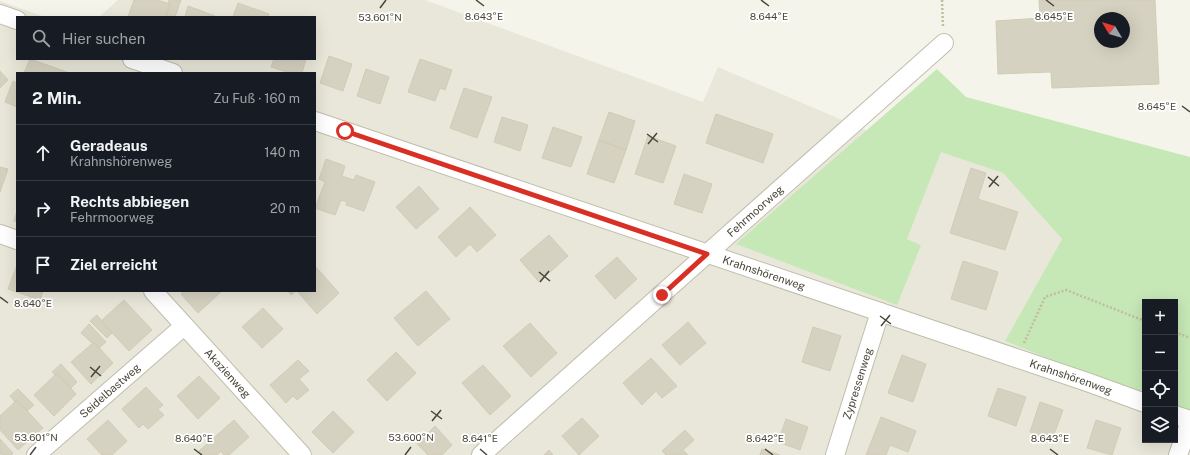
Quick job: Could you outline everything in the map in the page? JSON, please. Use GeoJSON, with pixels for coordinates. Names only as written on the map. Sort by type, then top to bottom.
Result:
{"type":"FeatureCollection","features":[{"type":"Feature","properties":{"kind":"street"},"geometry":{"type":"LineString","coordinates":[[0,14],[16,20]]}},
{"type":"Feature","properties":{"kind":"street","name":"Fehrmoorweg"},"geometry":{"type":"LineString","coordinates":[[481,455],[944,43]]}},
{"type":"Feature","properties":{"kind":"street"},"geometry":{"type":"LineString","coordinates":[[135,60],[170,72]]}},
{"type":"Feature","properties":{"kind":"street","name":"Krahnshörenweg"},"geometry":{"type":"LineString","coordinates":[[316,121],[1017,358],[1142,403]]}},
{"type":"Feature","properties":{"kind":"street"},"geometry":{"type":"LineString","coordinates":[[0,234],[16,240]]}},
{"type":"Feature","properties":{"kind":"street","name":"Akazienweg"},"geometry":{"type":"LineString","coordinates":[[153,292],[302,455]]}},
{"type":"Feature","properties":{"kind":"street","name":"Zypressenweg"},"geometry":{"type":"LineString","coordinates":[[834,455],[880,312]]}},
{"type":"Feature","properties":{"kind":"street","name":"Seidelbastweg"},"geometry":{"type":"LineString","coordinates":[[36,455],[184,326]]}},
{"type":"Feature","properties":{"kind":"street"},"geometry":{"type":"LineString","coordinates":[[1178,416],[1190,421],[1178,455]]}},
{"type":"Feature","properties":{"kind":"path"},"geometry":{"type":"LineString","coordinates":[[942,0],[944,43]]}},
{"type":"Feature","properties":{"kind":"path"},"geometry":{"type":"LineString","coordinates":[[1017,358],[1045,297],[1066,290],[1142,320]]}},
{"type":"Feature","properties":{"kind":"path"},"geometry":{"type":"LineString","coordinates":[[1178,333],[1190,338]]}},
{"type":"Feature","properties":{"kind":"shaded area"},"geometry":{"type":"Polygon","coordinates":[[[118,0],[425,0],[703,102],[718,67],[868,131],[737,244],[921,245],[907,239],[941,151],[1003,173],[1062,239],[1005,341],[1142,397],[1142,443],[1178,443],[1178,411],[1190,416],[1190,455],[0,455],[0,1],[42,16],[16,16],[16,60],[316,60],[316,16],[100,16],[118,0]]]}},
{"type":"Feature","properties":{"kind":"green space"},"geometry":{"type":"Polygon","coordinates":[[[937,69],[966,97],[1190,157],[1190,416],[1178,411],[1178,299],[1142,299],[1142,397],[1005,341],[1062,239],[1003,173],[941,152],[907,239],[921,245],[897,305],[736,244],[937,69]]]}},
{"type":"Feature","properties":{"kind":"building"},"geometry":{"type":"Polygon","coordinates":[[[134,0],[157,0],[170,4],[166,16],[128,16],[134,0]]]}},
{"type":"Feature","properties":{"kind":"building"},"geometry":{"type":"Polygon","coordinates":[[[169,0],[181,0],[175,16],[166,16],[170,4],[168,4],[169,0]]]}},
{"type":"Feature","properties":{"kind":"building"},"geometry":{"type":"Polygon","coordinates":[[[1039,0],[1155,0],[1159,84],[1052,88],[1051,72],[998,74],[996,21],[1040,18],[1039,0]]]}},
{"type":"Feature","properties":{"kind":"building"},"geometry":{"type":"Polygon","coordinates":[[[238,3],[269,14],[268,16],[233,16],[238,3]]]}},
{"type":"Feature","properties":{"kind":"building"},"geometry":{"type":"Polygon","coordinates":[[[188,6],[215,16],[185,16],[188,6]]]}},
{"type":"Feature","properties":{"kind":"building"},"geometry":{"type":"Polygon","coordinates":[[[329,56],[352,64],[343,91],[320,83],[329,56]]]}},
{"type":"Feature","properties":{"kind":"building"},"geometry":{"type":"Polygon","coordinates":[[[420,59],[452,70],[445,90],[440,88],[435,101],[408,92],[420,59]]]}},
{"type":"Feature","properties":{"kind":"building"},"geometry":{"type":"Polygon","coordinates":[[[30,60],[33,60],[67,72],[24,72],[30,60]]]}},
{"type":"Feature","properties":{"kind":"building"},"geometry":{"type":"Polygon","coordinates":[[[274,60],[306,60],[302,72],[287,72],[271,67],[274,60]]]}},
{"type":"Feature","properties":{"kind":"building"},"geometry":{"type":"Polygon","coordinates":[[[366,69],[389,77],[380,104],[357,96],[366,69]]]}},
{"type":"Feature","properties":{"kind":"building"},"geometry":{"type":"Polygon","coordinates":[[[0,71],[8,80],[0,88],[0,71]]]}},
{"type":"Feature","properties":{"kind":"building"},"geometry":{"type":"Polygon","coordinates":[[[13,81],[16,82],[16,107],[5,102],[13,81]]]}},
{"type":"Feature","properties":{"kind":"building"},"geometry":{"type":"Polygon","coordinates":[[[464,88],[492,97],[477,138],[450,128],[464,88]]]}},
{"type":"Feature","properties":{"kind":"building"},"geometry":{"type":"Polygon","coordinates":[[[609,112],[635,121],[626,150],[599,140],[609,112]]]}},
{"type":"Feature","properties":{"kind":"building"},"geometry":{"type":"Polygon","coordinates":[[[716,114],[773,134],[763,163],[706,143],[716,114]]]}},
{"type":"Feature","properties":{"kind":"building"},"geometry":{"type":"Polygon","coordinates":[[[502,117],[528,125],[520,151],[494,142],[502,117]]]}},
{"type":"Feature","properties":{"kind":"building"},"geometry":{"type":"Polygon","coordinates":[[[553,127],[582,137],[571,167],[542,158],[553,127]]]}},
{"type":"Feature","properties":{"kind":"building"},"geometry":{"type":"Polygon","coordinates":[[[648,136],[676,146],[663,183],[635,174],[648,136]]]}},
{"type":"Feature","properties":{"kind":"building"},"geometry":{"type":"Polygon","coordinates":[[[599,140],[626,150],[614,183],[587,174],[599,140]]]}},
{"type":"Feature","properties":{"kind":"building"},"geometry":{"type":"Polygon","coordinates":[[[326,159],[345,166],[342,176],[354,180],[356,175],[375,182],[364,211],[346,205],[347,202],[341,200],[335,215],[316,208],[325,182],[319,179],[326,159]]]}},
{"type":"Feature","properties":{"kind":"building"},"geometry":{"type":"Polygon","coordinates":[[[0,167],[8,169],[0,192],[0,167]]]}},
{"type":"Feature","properties":{"kind":"building"},"geometry":{"type":"Polygon","coordinates":[[[971,168],[986,173],[978,199],[1018,212],[1005,250],[950,233],[971,168]]]}},
{"type":"Feature","properties":{"kind":"building"},"geometry":{"type":"Polygon","coordinates":[[[684,174],[712,184],[702,213],[674,204],[684,174]]]}},
{"type":"Feature","properties":{"kind":"building"},"geometry":{"type":"Polygon","coordinates":[[[419,186],[439,209],[416,229],[396,207],[419,186]]]}},
{"type":"Feature","properties":{"kind":"building"},"geometry":{"type":"Polygon","coordinates":[[[470,207],[496,235],[477,252],[470,244],[456,257],[438,237],[470,207]]]}},
{"type":"Feature","properties":{"kind":"building"},"geometry":{"type":"Polygon","coordinates":[[[549,235],[568,256],[539,282],[520,260],[549,235]]]}},
{"type":"Feature","properties":{"kind":"building"},"geometry":{"type":"Polygon","coordinates":[[[617,257],[637,279],[615,299],[595,276],[617,257]]]}},
{"type":"Feature","properties":{"kind":"building"},"geometry":{"type":"Polygon","coordinates":[[[963,261],[998,272],[986,310],[951,299],[963,261]]]}},
{"type":"Feature","properties":{"kind":"building"},"geometry":{"type":"Polygon","coordinates":[[[316,267],[339,293],[317,314],[298,292],[316,292],[316,267]]]}},
{"type":"Feature","properties":{"kind":"building"},"geometry":{"type":"Polygon","coordinates":[[[16,268],[16,292],[8,289],[16,268]]]}},
{"type":"Feature","properties":{"kind":"building"},"geometry":{"type":"Polygon","coordinates":[[[426,291],[450,319],[418,346],[394,318],[426,291]]]}},
{"type":"Feature","properties":{"kind":"building"},"geometry":{"type":"Polygon","coordinates":[[[17,292],[43,292],[40,300],[17,292]]]}},
{"type":"Feature","properties":{"kind":"building"},"geometry":{"type":"Polygon","coordinates":[[[184,292],[221,292],[198,313],[181,294],[184,292]]]}},
{"type":"Feature","properties":{"kind":"building"},"geometry":{"type":"Polygon","coordinates":[[[124,300],[152,330],[129,351],[101,321],[124,300]]]}},
{"type":"Feature","properties":{"kind":"building"},"geometry":{"type":"Polygon","coordinates":[[[263,308],[283,329],[262,348],[242,327],[263,308]]]}},
{"type":"Feature","properties":{"kind":"building"},"geometry":{"type":"Polygon","coordinates":[[[97,315],[112,333],[107,338],[90,321],[97,315]]]}},
{"type":"Feature","properties":{"kind":"building"},"geometry":{"type":"Polygon","coordinates":[[[688,322],[706,343],[680,365],[662,345],[688,322]]]}},
{"type":"Feature","properties":{"kind":"building"},"geometry":{"type":"Polygon","coordinates":[[[530,323],[557,353],[531,377],[503,346],[530,323]]]}},
{"type":"Feature","properties":{"kind":"building"},"geometry":{"type":"Polygon","coordinates":[[[89,324],[106,342],[99,348],[94,342],[92,343],[81,333],[89,324]]]}},
{"type":"Feature","properties":{"kind":"building"},"geometry":{"type":"Polygon","coordinates":[[[813,327],[841,336],[830,371],[802,362],[813,327]]]}},
{"type":"Feature","properties":{"kind":"building"},"geometry":{"type":"Polygon","coordinates":[[[94,342],[113,363],[91,384],[71,362],[94,342]]]}},
{"type":"Feature","properties":{"kind":"building"},"geometry":{"type":"Polygon","coordinates":[[[396,352],[416,373],[387,401],[367,380],[396,352]]]}},
{"type":"Feature","properties":{"kind":"building"},"geometry":{"type":"Polygon","coordinates":[[[902,355],[926,364],[913,402],[888,393],[902,355]]]}},
{"type":"Feature","properties":{"kind":"building"},"geometry":{"type":"Polygon","coordinates":[[[651,358],[677,386],[662,398],[656,391],[642,405],[623,383],[651,358]]]}},
{"type":"Feature","properties":{"kind":"building"},"geometry":{"type":"Polygon","coordinates":[[[298,360],[309,371],[299,379],[309,390],[297,400],[293,396],[286,403],[270,385],[298,360]]]}},
{"type":"Feature","properties":{"kind":"building"},"geometry":{"type":"Polygon","coordinates":[[[61,364],[77,382],[71,388],[57,373],[55,375],[52,372],[61,364]]]}},
{"type":"Feature","properties":{"kind":"building"},"geometry":{"type":"Polygon","coordinates":[[[483,365],[511,396],[490,415],[462,383],[483,365]]]}},
{"type":"Feature","properties":{"kind":"building"},"geometry":{"type":"Polygon","coordinates":[[[57,373],[76,394],[54,416],[34,395],[57,373]]]}},
{"type":"Feature","properties":{"kind":"building"},"geometry":{"type":"Polygon","coordinates":[[[199,376],[220,398],[198,419],[177,396],[199,376]]]}},
{"type":"Feature","properties":{"kind":"building"},"geometry":{"type":"Polygon","coordinates":[[[146,387],[163,405],[158,409],[164,415],[148,429],[143,424],[139,428],[122,409],[146,387]]]}},
{"type":"Feature","properties":{"kind":"building"},"geometry":{"type":"Polygon","coordinates":[[[998,388],[1026,397],[1016,426],[988,416],[998,388]]]}},
{"type":"Feature","properties":{"kind":"building"},"geometry":{"type":"Polygon","coordinates":[[[18,389],[34,405],[27,411],[17,400],[15,402],[10,396],[18,389]]]}},
{"type":"Feature","properties":{"kind":"building"},"geometry":{"type":"Polygon","coordinates":[[[17,400],[43,428],[18,450],[0,430],[0,416],[17,400]]]}},
{"type":"Feature","properties":{"kind":"building"},"geometry":{"type":"Polygon","coordinates":[[[1040,402],[1063,410],[1052,440],[1030,432],[1040,402]]]}},
{"type":"Feature","properties":{"kind":"building"},"geometry":{"type":"Polygon","coordinates":[[[333,411],[354,432],[333,453],[312,432],[333,411]]]}},
{"type":"Feature","properties":{"kind":"building"},"geometry":{"type":"Polygon","coordinates":[[[881,417],[916,431],[908,452],[890,445],[886,455],[866,455],[881,417]]]}},
{"type":"Feature","properties":{"kind":"building"},"geometry":{"type":"Polygon","coordinates":[[[582,418],[599,436],[579,455],[562,436],[582,418]]]}},
{"type":"Feature","properties":{"kind":"building"},"geometry":{"type":"Polygon","coordinates":[[[786,419],[808,427],[800,450],[778,442],[786,419]]]}},
{"type":"Feature","properties":{"kind":"building"},"geometry":{"type":"Polygon","coordinates":[[[108,420],[127,441],[112,455],[102,455],[87,439],[108,420]]]}},
{"type":"Feature","properties":{"kind":"building"},"geometry":{"type":"Polygon","coordinates":[[[234,420],[249,437],[229,455],[224,455],[221,451],[217,455],[203,455],[199,451],[234,420]]]}},
{"type":"Feature","properties":{"kind":"building"},"geometry":{"type":"Polygon","coordinates":[[[1096,420],[1121,428],[1112,455],[1087,448],[1096,420]]]}},
{"type":"Feature","properties":{"kind":"building"},"geometry":{"type":"Polygon","coordinates":[[[435,426],[452,445],[442,455],[428,455],[417,444],[435,426]]]}},
{"type":"Feature","properties":{"kind":"building"},"geometry":{"type":"Polygon","coordinates":[[[685,430],[694,440],[683,450],[688,455],[666,455],[662,451],[685,430]]]}},
{"type":"Feature","properties":{"kind":"building"},"geometry":{"type":"Polygon","coordinates":[[[0,439],[13,453],[11,455],[0,454],[0,439]]]}},
{"type":"Feature","properties":{"kind":"building"},"geometry":{"type":"Polygon","coordinates":[[[762,449],[780,455],[760,455],[762,449]]]}},
{"type":"Feature","properties":{"kind":"building"},"geometry":{"type":"Polygon","coordinates":[[[549,450],[553,455],[544,455],[549,450]]]}},
{"type":"Feature","properties":{"kind":"route"},"geometry":{"type":"LineString","coordinates":[[345,131],[707,254],[662,295]]}}]}
